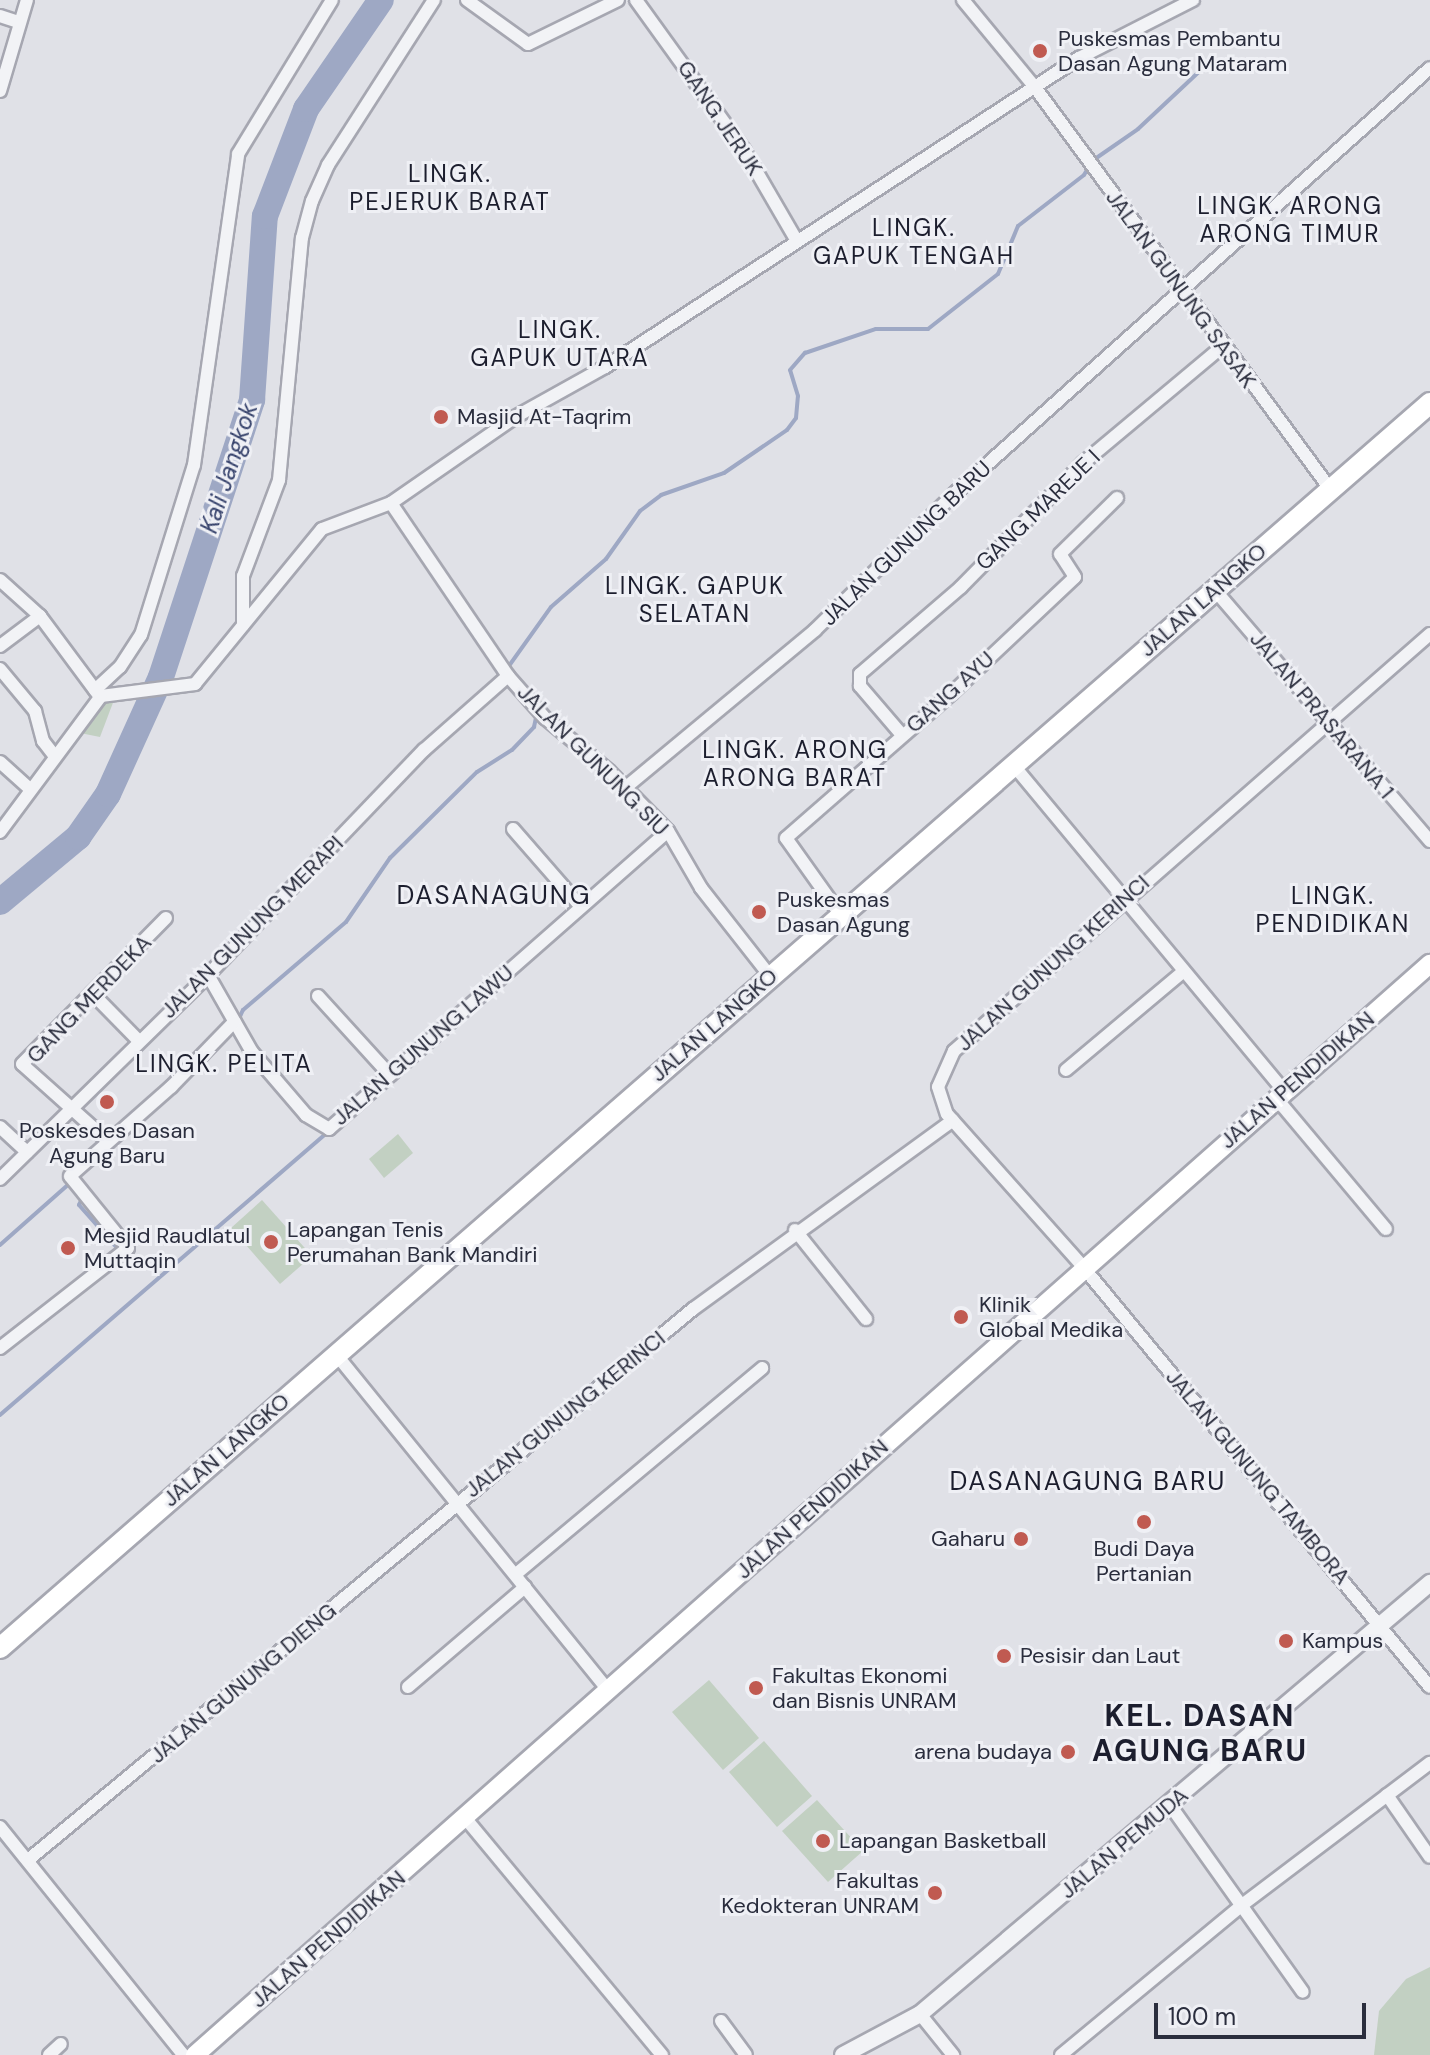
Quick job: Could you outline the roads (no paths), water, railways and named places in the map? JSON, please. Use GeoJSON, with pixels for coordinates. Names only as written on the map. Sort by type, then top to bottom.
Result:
{"type":"FeatureCollection","features":[{"type":"Feature","properties":{"kind":"main road","name":"JALAN LANGKO"},"geometry":{"type":"LineString","coordinates":[[0,1648],[335,1353],[840,914],[1015,767],[1214,589],[1430,403]]}},
{"type":"Feature","properties":{"kind":"main road","name":"JALAN PENDIDIKAN"},"geometry":{"type":"LineString","coordinates":[[195,2055],[466,1819],[1430,964]]}},
{"type":"Feature","properties":{"kind":"street"},"geometry":{"type":"LineString","coordinates":[[0,91],[27,0]]}},
{"type":"Feature","properties":{"kind":"street"},"geometry":{"type":"LineString","coordinates":[[0,832],[29,788],[102,694],[141,635],[194,465],[209,388],[234,168],[295,55],[332,0]]}},
{"type":"Feature","properties":{"kind":"street"},"geometry":{"type":"LineString","coordinates":[[243,625],[243,576],[279,480],[302,238],[312,201],[328,165],[434,0]]}},
{"type":"Feature","properties":{"kind":"street"},"geometry":{"type":"LineString","coordinates":[[467,0],[528,44],[618,0]]}},
{"type":"Feature","properties":{"kind":"street","name":"GANG JERUK"},"geometry":{"type":"LineString","coordinates":[[636,0],[744,150],[797,241]]}},
{"type":"Feature","properties":{"kind":"street","name":"JALAN GUNUNG SASAK"},"geometry":{"type":"LineString","coordinates":[[963,0],[1034,86],[1331,490]]}},
{"type":"Feature","properties":{"kind":"street"},"geometry":{"type":"LineString","coordinates":[[102,694],[195,684],[322,529],[391,503],[515,417],[605,367],[1034,86],[1193,0]]}},
{"type":"Feature","properties":{"kind":"street"},"geometry":{"type":"LineString","coordinates":[[0,16],[19,22]]}},
{"type":"Feature","properties":{"kind":"street","name":"JALAN GUNUNG BARU"},"geometry":{"type":"LineString","coordinates":[[625,788],[807,638],[955,493],[1430,68]]}},
{"type":"Feature","properties":{"kind":"street","name":"GANG MAREJE I"},"geometry":{"type":"LineString","coordinates":[[902,735],[857,680],[961,587],[1083,463],[1224,345]]}},
{"type":"Feature","properties":{"kind":"street","name":"GANG AYU"},"geometry":{"type":"LineString","coordinates":[[840,914],[786,838],[1075,577],[1060,554],[1117,498]]}},
{"type":"Feature","properties":{"kind":"street","name":"JALAN GUNUNG SIU"},"geometry":{"type":"LineString","coordinates":[[391,503],[506,675],[545,718],[625,788],[668,831],[701,888],[770,976]]}},
{"type":"Feature","properties":{"kind":"street"},"geometry":{"type":"LineString","coordinates":[[0,580],[40,616],[102,694]]}},
{"type":"Feature","properties":{"kind":"street","name":"JALAN PRASARANA 1"},"geometry":{"type":"LineString","coordinates":[[1214,589],[1430,841]]}},
{"type":"Feature","properties":{"kind":"street"},"geometry":{"type":"LineString","coordinates":[[0,646],[40,616]]}},
{"type":"Feature","properties":{"kind":"street","name":"JALAN GUNUNG KERINCI"},"geometry":{"type":"LineString","coordinates":[[457,1503],[795,1230],[953,1120],[938,1087],[950,1055],[1430,634]]}},
{"type":"Feature","properties":{"kind":"street"},"geometry":{"type":"LineString","coordinates":[[0,669],[35,711],[43,741],[54,755]]}},
{"type":"Feature","properties":{"kind":"street","name":"JALAN GUNUNG MERAPI"},"geometry":{"type":"LineString","coordinates":[[0,1179],[70,1112],[138,1040],[208,975],[424,750],[506,675]]}},
{"type":"Feature","properties":{"kind":"street"},"geometry":{"type":"LineString","coordinates":[[0,762],[29,788]]}},
{"type":"Feature","properties":{"kind":"street"},"geometry":{"type":"LineString","coordinates":[[1015,767],[1184,971],[1386,1229]]}},
{"type":"Feature","properties":{"kind":"street"},"geometry":{"type":"LineString","coordinates":[[513,829],[581,907]]}},
{"type":"Feature","properties":{"kind":"street","name":"JALAN GUNUNG LAWU"},"geometry":{"type":"LineString","coordinates":[[208,975],[236,1024],[281,1087],[323,1129],[330,1128],[668,831]]}},
{"type":"Feature","properties":{"kind":"street","name":"GANG MERDEKA"},"geometry":{"type":"LineString","coordinates":[[70,1112],[22,1064],[166,918]]}},
{"type":"Feature","properties":{"kind":"street"},"geometry":{"type":"LineString","coordinates":[[1066,1070],[1184,971]]}},
{"type":"Feature","properties":{"kind":"street"},"geometry":{"type":"LineString","coordinates":[[92,993],[138,1040]]}},
{"type":"Feature","properties":{"kind":"street"},"geometry":{"type":"LineString","coordinates":[[318,996],[390,1075]]}},
{"type":"Feature","properties":{"kind":"street"},"geometry":{"type":"LineString","coordinates":[[0,1348],[128,1248],[74,1180],[108,1141],[171,1087],[236,1024]]}},
{"type":"Feature","properties":{"kind":"street"},"geometry":{"type":"LineString","coordinates":[[70,1112],[108,1141]]}},
{"type":"Feature","properties":{"kind":"street","name":"JALAN GUNUNG TAMBORA"},"geometry":{"type":"LineString","coordinates":[[953,1120],[1084,1268],[1430,1687]]}},
{"type":"Feature","properties":{"kind":"street"},"geometry":{"type":"LineString","coordinates":[[0,1127],[27,1152]]}},
{"type":"Feature","properties":{"kind":"street"},"geometry":{"type":"LineString","coordinates":[[795,1230],[866,1319]]}},
{"type":"Feature","properties":{"kind":"street"},"geometry":{"type":"LineString","coordinates":[[335,1353],[608,1690]]}},
{"type":"Feature","properties":{"kind":"street"},"geometry":{"type":"LineString","coordinates":[[516,1574],[762,1368]]}},
{"type":"Feature","properties":{"kind":"street","name":"JALAN GUNUNG DIENG"},"geometry":{"type":"LineString","coordinates":[[28,1860],[457,1503]]}},
{"type":"Feature","properties":{"kind":"street","name":"JALAN PEMUDA"},"geometry":{"type":"LineString","coordinates":[[843,2055],[920,2014],[1430,1583]]}},
{"type":"Feature","properties":{"kind":"street"},"geometry":{"type":"LineString","coordinates":[[408,1687],[525,1587]]}},
{"type":"Feature","properties":{"kind":"street"},"geometry":{"type":"LineString","coordinates":[[1061,2055],[1242,1905],[1430,1763]]}},
{"type":"Feature","properties":{"kind":"street"},"geometry":{"type":"LineString","coordinates":[[1387,1795],[1430,1857]]}},
{"type":"Feature","properties":{"kind":"street"},"geometry":{"type":"LineString","coordinates":[[1170,1805],[1303,1992]]}},
{"type":"Feature","properties":{"kind":"street"},"geometry":{"type":"LineString","coordinates":[[466,1819],[662,2055]]}},
{"type":"Feature","properties":{"kind":"street"},"geometry":{"type":"LineString","coordinates":[[0,1827],[183,2055]]}},
{"type":"Feature","properties":{"kind":"street"},"geometry":{"type":"LineString","coordinates":[[920,2014],[953,2055]]}},
{"type":"Feature","properties":{"kind":"street"},"geometry":{"type":"LineString","coordinates":[[721,2021],[746,2055]]}},
{"type":"Feature","properties":{"kind":"street"},"geometry":{"type":"LineString","coordinates":[[49,2055],[61,2044]]}},
{"type":"Feature","properties":{"kind":"waterway","name":"Kali Jangkok"},"geometry":{"type":"LineString","coordinates":[[0,902],[78,837],[108,794],[161,677],[252,400],[265,216],[306,109],[381,0]]}},
{"type":"Feature","properties":{"kind":"waterway"},"geometry":{"type":"LineString","coordinates":[[506,670],[551,607],[606,559],[640,511],[661,495],[724,473],[787,430],[796,418],[798,396],[790,370],[805,353],[876,329],[928,329],[998,274],[1018,226],[1084,175],[1092,161],[1138,129],[1204,67]]}},
{"type":"Feature","properties":{"kind":"waterway"},"geometry":{"type":"LineString","coordinates":[[238,1021],[243,1010],[346,922],[390,858],[477,772],[512,750],[534,727],[537,713]]}},
{"type":"Feature","properties":{"kind":"waterway"},"geometry":{"type":"LineString","coordinates":[[0,1415],[329,1131]]}},
{"type":"Feature","properties":{"kind":"waterway"},"geometry":{"type":"LineString","coordinates":[[0,1245],[86,1169]]}},
{"type":"Feature","properties":{"kind":"waterway"},"geometry":{"type":"LineString","coordinates":[[83,1197],[79,1205],[119,1250]]}},
{"type":"Feature","properties":{"kind":"waterway"},"geometry":{"type":"LineString","coordinates":[[0,1340],[26,1320]]}},
{"type":"Feature","properties":{"kind":"place","name":"Puskesmas Pembantu Dasan Agung Mataram"},"geometry":{"type":"Point","coordinates":[1040,51]}},
{"type":"Feature","properties":{"kind":"place","name":"Masjid At-Taqrim"},"geometry":{"type":"Point","coordinates":[441,417]}},
{"type":"Feature","properties":{"kind":"place","name":"Puskesmas Dasan Agung"},"geometry":{"type":"Point","coordinates":[759,912]}},
{"type":"Feature","properties":{"kind":"place","name":"Poskesdes Dasan Agung Baru"},"geometry":{"type":"Point","coordinates":[107,1102]}},
{"type":"Feature","properties":{"kind":"place","name":"Lapangan Tenis Perumahan Bank Mandiri"},"geometry":{"type":"Point","coordinates":[271,1242]}},
{"type":"Feature","properties":{"kind":"place","name":"Mesjid Raudlatul Muttaqin"},"geometry":{"type":"Point","coordinates":[68,1248]}},
{"type":"Feature","properties":{"kind":"place","name":"Klinik Global Medika"},"geometry":{"type":"Point","coordinates":[961,1317]}},
{"type":"Feature","properties":{"kind":"place","name":"Budi Daya Pertanian"},"geometry":{"type":"Point","coordinates":[1144,1522]}},
{"type":"Feature","properties":{"kind":"place","name":"Gaharu"},"geometry":{"type":"Point","coordinates":[1021,1539]}},
{"type":"Feature","properties":{"kind":"place","name":"Kampus"},"geometry":{"type":"Point","coordinates":[1286,1641]}},
{"type":"Feature","properties":{"kind":"place","name":"Pesisir dan Laut"},"geometry":{"type":"Point","coordinates":[1004,1656]}},
{"type":"Feature","properties":{"kind":"place","name":"Fakultas Ekonomi dan Bisnis UNRAM"},"geometry":{"type":"Point","coordinates":[756,1688]}},
{"type":"Feature","properties":{"kind":"place","name":"arena budaya"},"geometry":{"type":"Point","coordinates":[1068,1752]}},
{"type":"Feature","properties":{"kind":"place","name":"Lapangan Basketball"},"geometry":{"type":"Point","coordinates":[823,1841]}},
{"type":"Feature","properties":{"kind":"place","name":"Fakultas Kedokteran UNRAM"},"geometry":{"type":"Point","coordinates":[935,1893]}},
{"type":"Feature","properties":{"kind":"district","name":"LINGK. PEJERUK BARAT"},"geometry":{"type":"Point","coordinates":[450,188]}},
{"type":"Feature","properties":{"kind":"district","name":"LINGK. ARONG ARONG TIMUR"},"geometry":{"type":"Point","coordinates":[1290,220]}},
{"type":"Feature","properties":{"kind":"district","name":"LINGK. GAPUK TENGAH"},"geometry":{"type":"Point","coordinates":[914,242]}},
{"type":"Feature","properties":{"kind":"district","name":"LINGK. GAPUK UTARA"},"geometry":{"type":"Point","coordinates":[560,344]}},
{"type":"Feature","properties":{"kind":"district","name":"LINGK. GAPUK SELATAN"},"geometry":{"type":"Point","coordinates":[695,600]}},
{"type":"Feature","properties":{"kind":"district","name":"LINGK. ARONG ARONG BARAT"},"geometry":{"type":"Point","coordinates":[795,764]}},
{"type":"Feature","properties":{"kind":"district","name":"DASANAGUNG"},"geometry":{"type":"Point","coordinates":[494,896]}},
{"type":"Feature","properties":{"kind":"district","name":"LINGK. PENDIDIKAN"},"geometry":{"type":"Point","coordinates":[1333,910]}},
{"type":"Feature","properties":{"kind":"district","name":"LINGK. PELITA"},"geometry":{"type":"Point","coordinates":[224,1064]}},
{"type":"Feature","properties":{"kind":"district","name":"DASANAGUNG BARU"},"geometry":{"type":"Point","coordinates":[1088,1482]}},
{"type":"Feature","properties":{"kind":"district","name":"KEL. DASAN AGUNG BARU"},"geometry":{"type":"Point","coordinates":[1200,1733]}}]}
